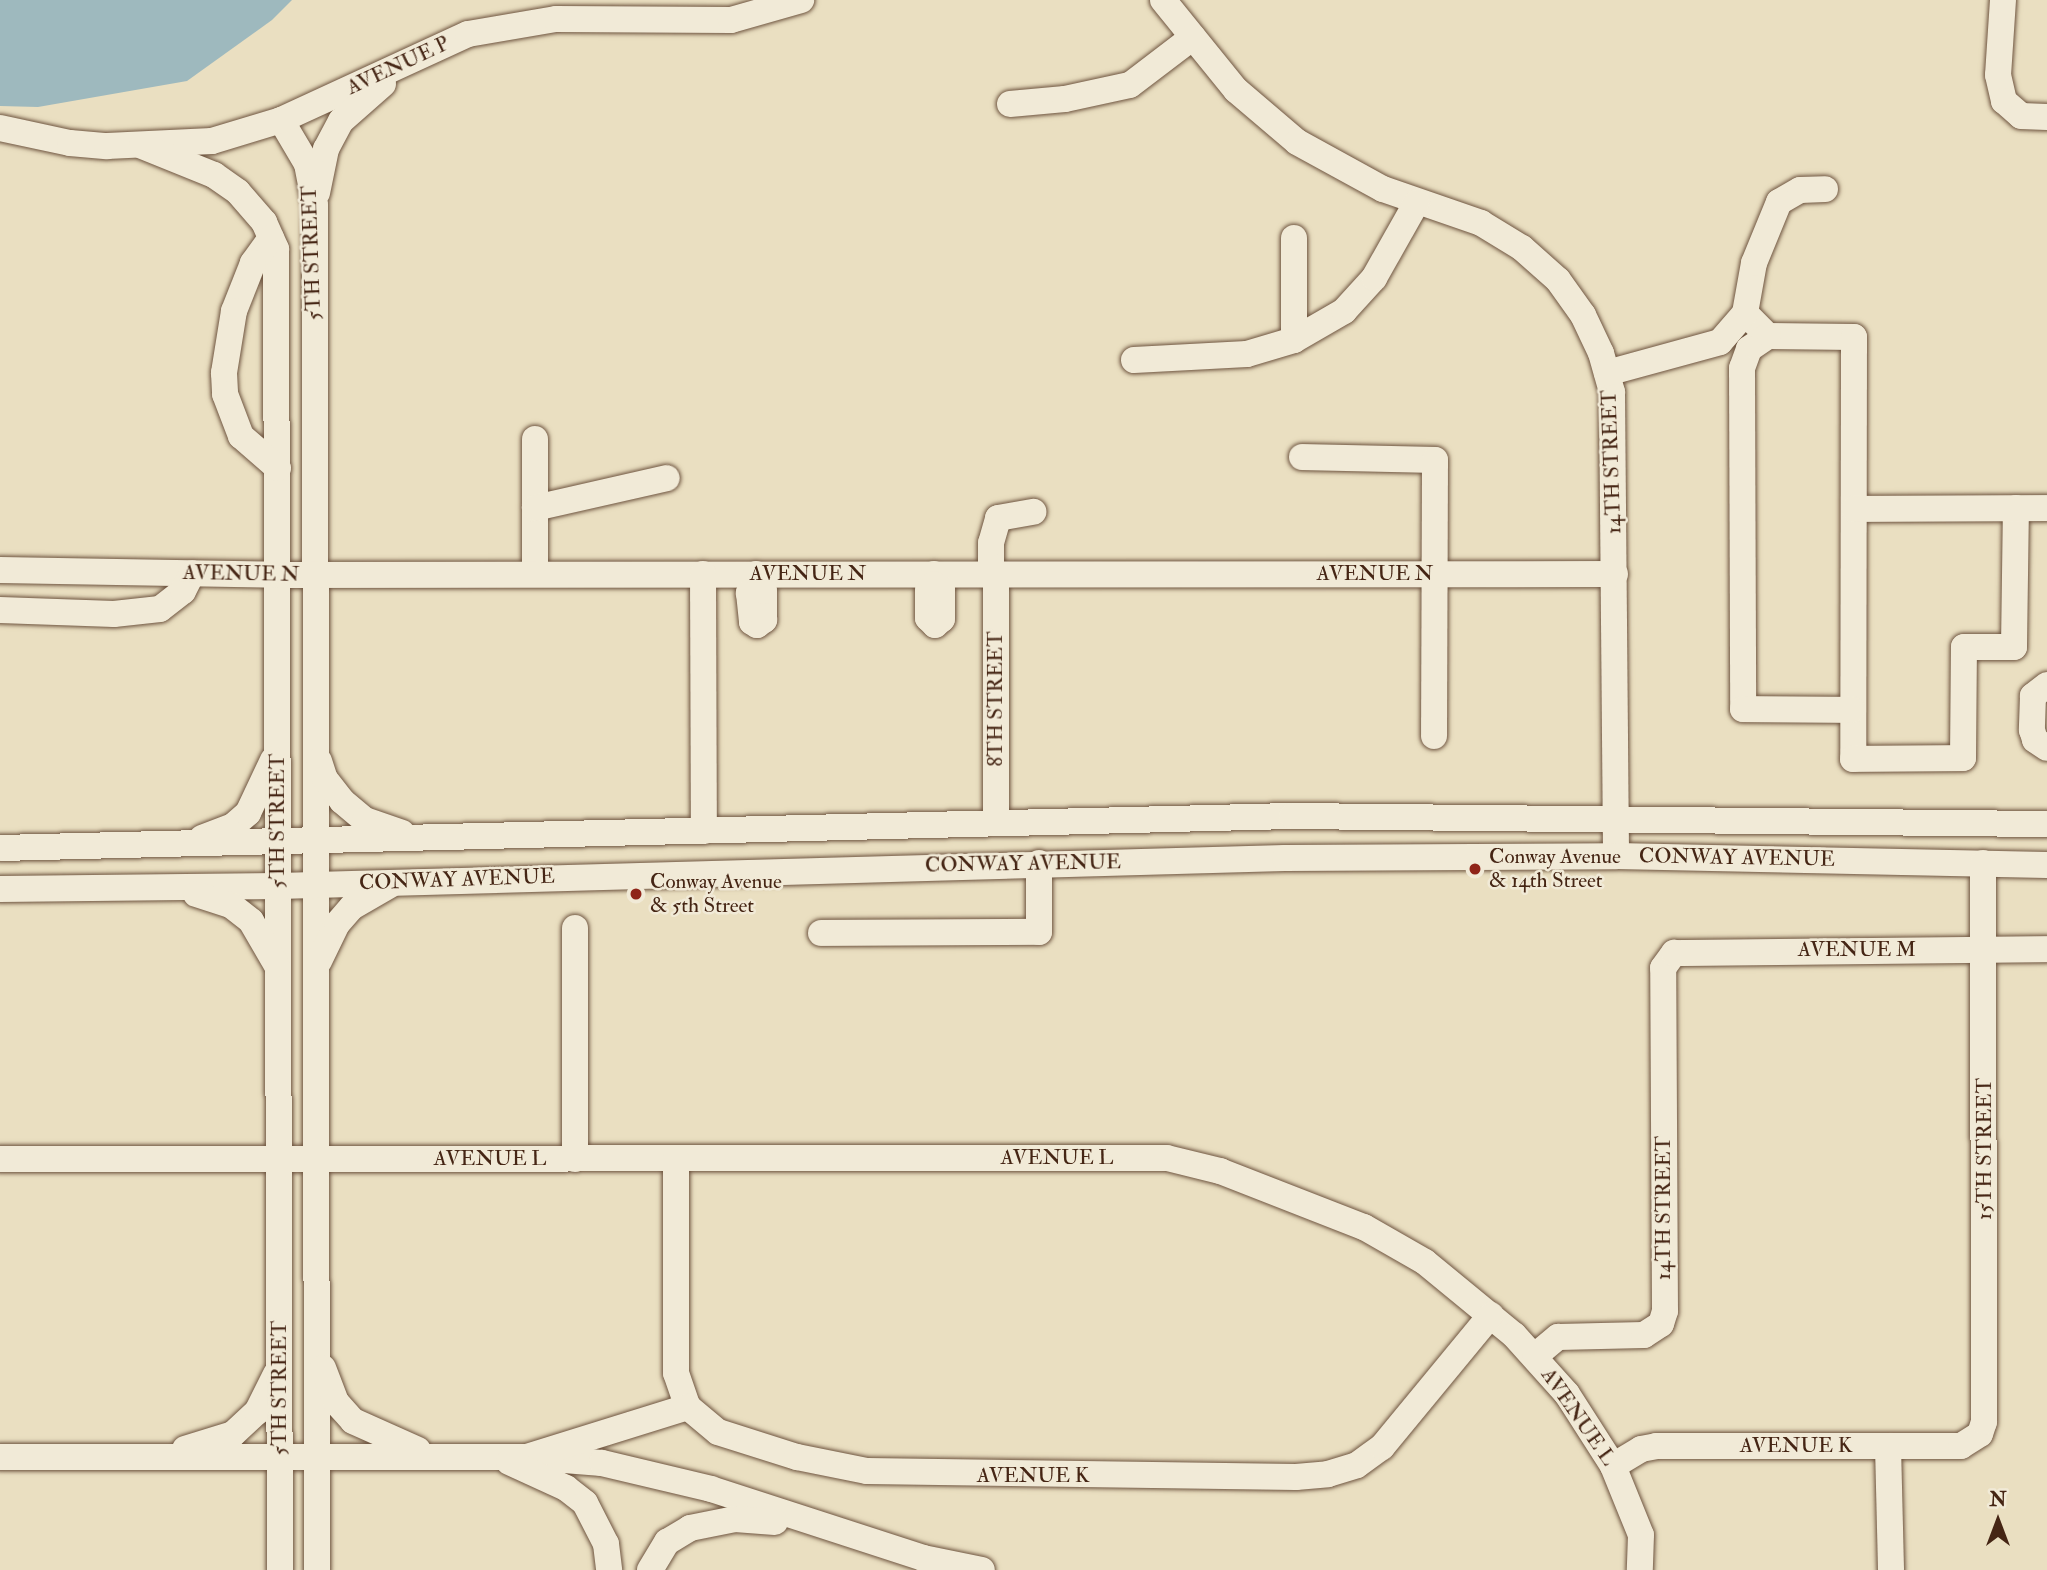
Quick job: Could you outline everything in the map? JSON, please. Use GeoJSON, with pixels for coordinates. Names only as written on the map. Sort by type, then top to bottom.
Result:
{"type":"FeatureCollection","features":[{"type":"Feature","properties":{"kind":"street","name":"AVENUE P"},"geometry":{"type":"LineString","coordinates":[[0,128],[70,144],[142,146],[212,141],[281,120],[468,34],[509,24],[556,19],[732,20],[801,0]]}},
{"type":"Feature","properties":{"kind":"street","name":"14TH STREET"},"geometry":{"type":"LineString","coordinates":[[1163,0],[1236,90],[1297,142],[1338,168],[1417,202],[1480,223],[1522,248],[1558,280],[1583,315],[1607,373],[1615,435],[1616,856]]}},
{"type":"Feature","properties":{"kind":"street"},"geometry":{"type":"LineString","coordinates":[[2003,0],[1998,75],[2004,101],[2021,116],[2047,117]]}},
{"type":"Feature","properties":{"kind":"street"},"geometry":{"type":"LineString","coordinates":[[1010,104],[1109,92],[1130,85],[1193,37]]}},
{"type":"Feature","properties":{"kind":"street"},"geometry":{"type":"LineString","coordinates":[[315,205],[326,149],[341,121],[357,103],[427,52]]}},
{"type":"Feature","properties":{"kind":"street","name":"5TH STREET"},"geometry":{"type":"LineString","coordinates":[[281,120],[307,164],[315,205],[317,1570]]}},
{"type":"Feature","properties":{"kind":"street","name":"5TH STREET"},"geometry":{"type":"LineString","coordinates":[[142,146],[222,180],[264,222],[271,238],[278,285],[280,1570]]}},
{"type":"Feature","properties":{"kind":"street"},"geometry":{"type":"LineString","coordinates":[[1607,373],[1720,342],[1745,313],[1754,263],[1779,202],[1800,190],[1825,189]]}},
{"type":"Feature","properties":{"kind":"street"},"geometry":{"type":"LineString","coordinates":[[1134,360],[1247,354],[1294,340],[1344,311],[1374,278],[1417,202]]}},
{"type":"Feature","properties":{"kind":"street"},"geometry":{"type":"LineString","coordinates":[[271,238],[253,263],[234,311],[224,373],[225,394],[241,436],[278,468]]}},
{"type":"Feature","properties":{"kind":"street"},"geometry":{"type":"LineString","coordinates":[[1294,238],[1294,340]]}},
{"type":"Feature","properties":{"kind":"street"},"geometry":{"type":"LineString","coordinates":[[1745,313],[1768,336]]}},
{"type":"Feature","properties":{"kind":"street"},"geometry":{"type":"LineString","coordinates":[[1852,710],[1743,709],[1742,368],[1749,349],[1768,336],[1854,337],[1853,759],[1963,758],[1964,647],[2014,648],[2016,508]]}},
{"type":"Feature","properties":{"kind":"street"},"geometry":{"type":"LineString","coordinates":[[535,439],[535,575]]}},
{"type":"Feature","properties":{"kind":"street"},"geometry":{"type":"LineString","coordinates":[[1302,457],[1435,460],[1434,736]]}},
{"type":"Feature","properties":{"kind":"street"},"geometry":{"type":"LineString","coordinates":[[535,508],[667,478]]}},
{"type":"Feature","properties":{"kind":"street"},"geometry":{"type":"LineString","coordinates":[[1854,509],[2047,508]]}},
{"type":"Feature","properties":{"kind":"street","name":"8TH STREET"},"geometry":{"type":"LineString","coordinates":[[996,823],[991,544],[998,518],[1017,511],[1033,512]]}},
{"type":"Feature","properties":{"kind":"street","name":"AVENUE N"},"geometry":{"type":"LineString","coordinates":[[0,570],[278,575],[703,575],[756,581],[934,580],[993,575],[1615,575]]}},
{"type":"Feature","properties":{"kind":"street"},"geometry":{"type":"LineString","coordinates":[[0,610],[114,614],[160,609],[183,591],[192,573]]}},
{"type":"Feature","properties":{"kind":"street"},"geometry":{"type":"LineString","coordinates":[[703,575],[704,831]]}},
{"type":"Feature","properties":{"kind":"street"},"geometry":{"type":"LineString","coordinates":[[2047,685],[2033,695],[2032,730],[2035,740],[2047,748]]}},
{"type":"Feature","properties":{"kind":"street"},"geometry":{"type":"LineString","coordinates":[[178,846],[233,826],[248,813],[261,791],[278,735]]}},
{"type":"Feature","properties":{"kind":"street"},"geometry":{"type":"LineString","coordinates":[[316,753],[325,779],[365,820],[423,839]]}},
{"type":"Feature","properties":{"kind":"street","name":"CONWAY AVENUE"},"geometry":{"type":"LineString","coordinates":[[0,848],[178,846],[1292,816],[1616,817],[2047,824]]}},
{"type":"Feature","properties":{"kind":"street","name":"CONWAY AVENUE"},"geometry":{"type":"LineString","coordinates":[[0,889],[278,886],[1039,863],[1616,856],[2047,865]]}},
{"type":"Feature","properties":{"kind":"street"},"geometry":{"type":"LineString","coordinates":[[821,933],[1039,932],[1039,863]]}},
{"type":"Feature","properties":{"kind":"street","name":"15TH STREET"},"geometry":{"type":"LineString","coordinates":[[1980,1434],[1984,1422],[1986,949],[1983,863]]}},
{"type":"Feature","properties":{"kind":"street"},"geometry":{"type":"LineString","coordinates":[[316,969],[337,924],[352,907],[398,882]]}},
{"type":"Feature","properties":{"kind":"street"},"geometry":{"type":"LineString","coordinates":[[164,887],[232,906],[251,921],[278,969]]}},
{"type":"Feature","properties":{"kind":"street"},"geometry":{"type":"LineString","coordinates":[[575,928],[575,1159]]}},
{"type":"Feature","properties":{"kind":"street","name":"AVENUE M"},"geometry":{"type":"LineString","coordinates":[[1668,957],[1679,952],[2047,949]]}},
{"type":"Feature","properties":{"kind":"street","name":"14TH STREET"},"geometry":{"type":"LineString","coordinates":[[1535,1356],[1558,1337],[1644,1335],[1661,1324],[1665,1311],[1663,968],[1668,957]]}},
{"type":"Feature","properties":{"kind":"street","name":"AVENUE L"},"geometry":{"type":"LineString","coordinates":[[0,1159],[278,1161],[1167,1158],[1220,1171],[1364,1227],[1425,1262],[1491,1315],[1535,1356],[1567,1394],[1613,1466],[1641,1535],[1640,1570]]}},
{"type":"Feature","properties":{"kind":"street"},"geometry":{"type":"LineString","coordinates":[[527,1457],[688,1407],[676,1373],[676,1159]]}},
{"type":"Feature","properties":{"kind":"street","name":"AVENUE K"},"geometry":{"type":"LineString","coordinates":[[688,1407],[718,1432],[797,1457],[867,1471],[1297,1477],[1357,1465],[1382,1447],[1491,1315]]}},
{"type":"Feature","properties":{"kind":"street"},"geometry":{"type":"LineString","coordinates":[[317,1352],[336,1402],[352,1421],[436,1457]]}},
{"type":"Feature","properties":{"kind":"street"},"geometry":{"type":"LineString","coordinates":[[154,1457],[233,1434],[257,1412],[280,1362]]}},
{"type":"Feature","properties":{"kind":"street","name":"AVENUE K"},"geometry":{"type":"LineString","coordinates":[[1613,1466],[1641,1449],[1656,1447],[1961,1446],[1980,1434]]}},
{"type":"Feature","properties":{"kind":"street"},"geometry":{"type":"LineString","coordinates":[[1888,1446],[1891,1570]]}},
{"type":"Feature","properties":{"kind":"street"},"geometry":{"type":"LineString","coordinates":[[0,1457],[527,1457],[602,1463],[711,1489],[808,1524],[923,1559],[982,1570]]}},
{"type":"Feature","properties":{"kind":"street"},"geometry":{"type":"LineString","coordinates":[[497,1457],[566,1488],[585,1503],[606,1544],[609,1570]]}},
{"type":"Feature","properties":{"kind":"street"},"geometry":{"type":"LineString","coordinates":[[650,1570],[667,1542],[709,1522],[735,1519],[808,1524]]}},
{"type":"Feature","properties":{"kind":"water"},"geometry":{"type":"Polygon","coordinates":[[[0,0],[292,0],[272,20],[187,81],[38,107],[0,106],[0,0]]]}},
{"type":"Feature","properties":{"kind":"place","name":"Conway Avenue & 14th Street"},"geometry":{"type":"Point","coordinates":[1475,869]}},
{"type":"Feature","properties":{"kind":"place","name":"Conway Avenue & 5th Street"},"geometry":{"type":"Point","coordinates":[636,894]}}]}
